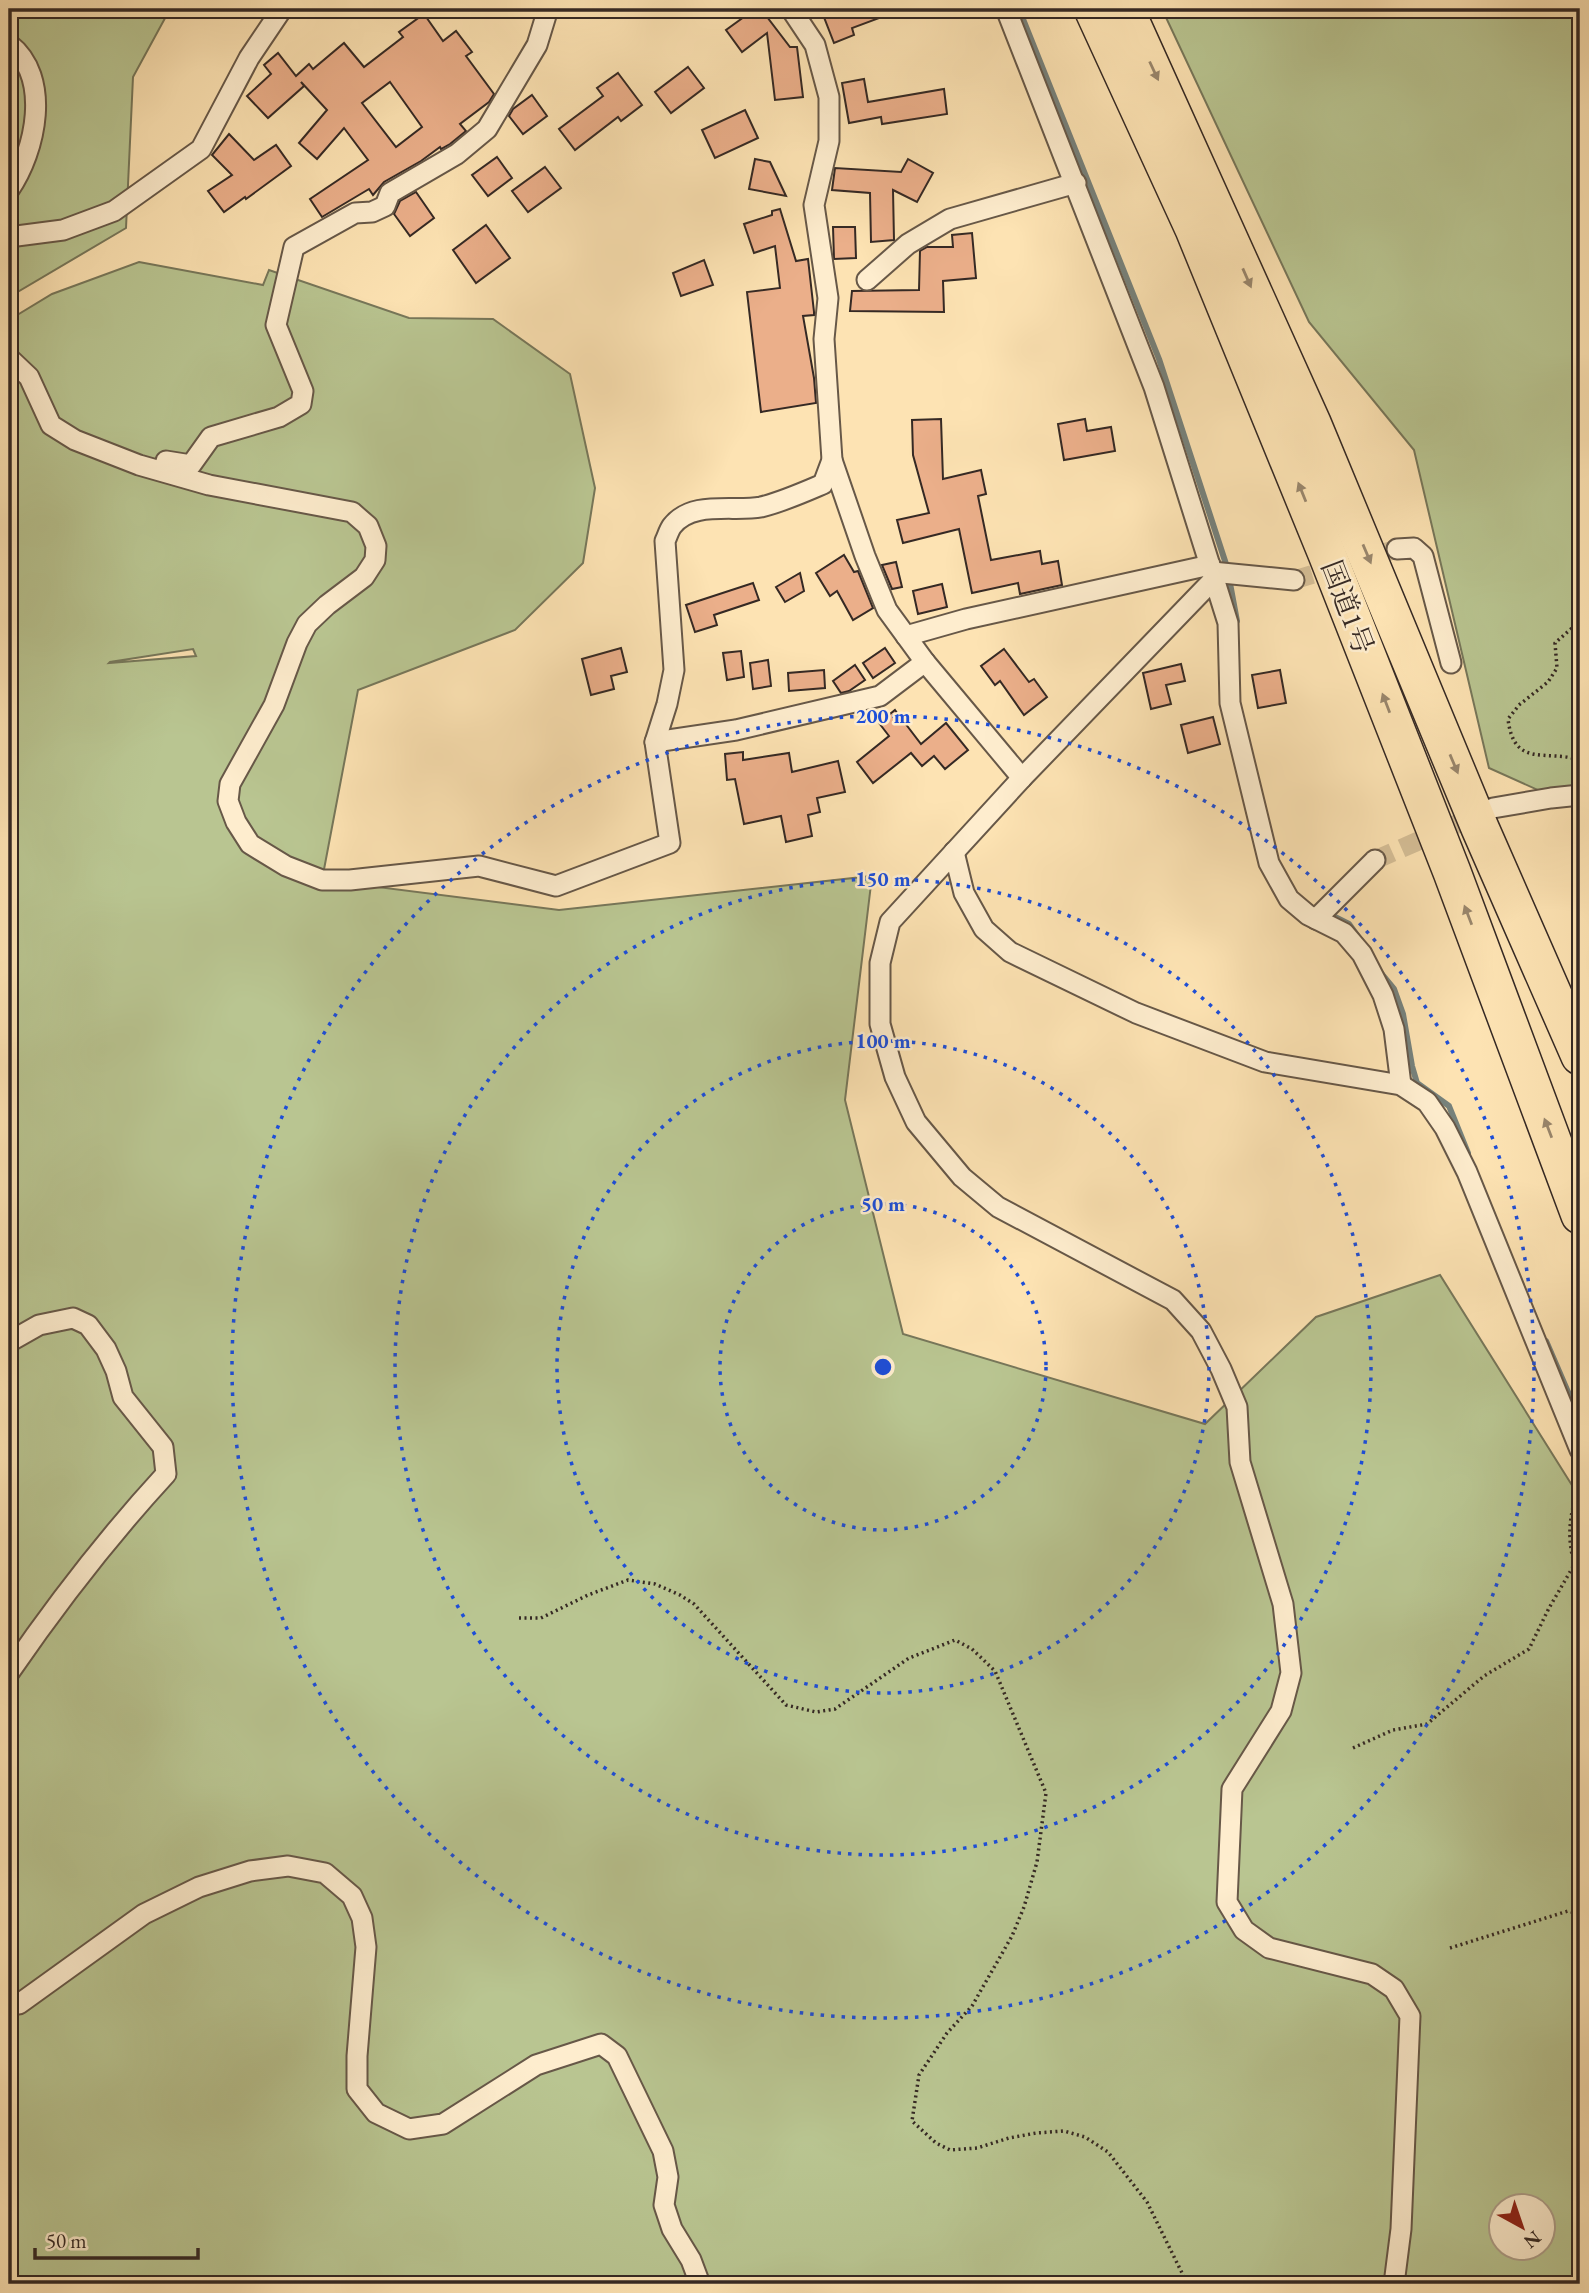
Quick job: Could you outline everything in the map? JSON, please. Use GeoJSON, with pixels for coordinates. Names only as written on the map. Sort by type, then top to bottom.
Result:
{"type":"FeatureCollection","features":[{"type":"Feature","properties":{"kind":"highway","name":"国道1号"},"geometry":{"type":"LineString","coordinates":[[1093,9],[1194,229],[1327,554],[1457,884],[1580,1215]]}},
{"type":"Feature","properties":{"kind":"highway","name":"国道1号"},"geometry":{"type":"LineString","coordinates":[[1125,9],[1312,423],[1475,815],[1580,1056]]}},
{"type":"Feature","properties":{"kind":"street"},"geometry":{"type":"LineString","coordinates":[[9,237],[63,230],[114,211],[201,149],[249,58],[282,9]]}},
{"type":"Feature","properties":{"kind":"street"},"geometry":{"type":"LineString","coordinates":[[106,452],[191,466],[211,437],[279,417],[301,404],[303,391],[276,325],[294,247],[355,213],[372,212],[385,206],[390,193],[457,154],[487,129],[537,45],[548,9]]}},
{"type":"Feature","properties":{"kind":"street"},"geometry":{"type":"LineString","coordinates":[[790,9],[815,45],[829,97],[829,141],[814,205],[828,298],[824,339],[832,460],[887,610],[925,662],[1022,778]]}},
{"type":"Feature","properties":{"kind":"street"},"geometry":{"type":"LineString","coordinates":[[1006,9],[1154,387],[1228,623],[1230,703],[1269,863],[1289,899],[1316,919],[1344,933],[1362,954],[1383,995],[1394,1029],[1401,1085]]}},
{"type":"Feature","properties":{"kind":"street"},"geometry":{"type":"LineString","coordinates":[[9,44],[28,65],[36,116],[20,175],[9,190]]}},
{"type":"Feature","properties":{"kind":"street"},"geometry":{"type":"LineString","coordinates":[[867,280],[908,244],[950,219],[1076,183]]}},
{"type":"Feature","properties":{"kind":"street"},"geometry":{"type":"LineString","coordinates":[[9,358],[29,377],[51,425],[75,440],[139,465],[209,485],[352,512],[368,526],[376,546],[375,560],[364,577],[307,624],[274,705],[230,784],[228,802],[236,822],[250,844],[286,866],[321,880],[351,880],[479,866],[556,886],[670,843],[655,742],[674,670],[665,541],[673,525],[688,514],[709,509],[758,507],[822,484],[832,460]]}},
{"type":"Feature","properties":{"kind":"street"},"geometry":{"type":"LineString","coordinates":[[1397,549],[1414,548],[1423,556],[1451,663]]}},
{"type":"Feature","properties":{"kind":"street"},"geometry":{"type":"LineString","coordinates":[[906,636],[966,619],[1212,572],[1294,580]]}},
{"type":"Feature","properties":{"kind":"street"},"geometry":{"type":"LineString","coordinates":[[1212,572],[890,922],[880,963],[880,1024],[895,1077],[916,1122],[962,1177],[998,1207],[1173,1300],[1201,1331],[1221,1368],[1237,1407],[1240,1462],[1283,1604],[1291,1673],[1281,1711],[1232,1789],[1227,1902],[1244,1930],[1269,1948],[1372,1975],[1394,1989],[1409,2016],[1401,2229],[1394,2284]]}},
{"type":"Feature","properties":{"kind":"street"},"geometry":{"type":"LineString","coordinates":[[655,742],[736,730],[880,696],[925,662]]}},
{"type":"Feature","properties":{"kind":"street"},"geometry":{"type":"LineString","coordinates":[[1493,808],[1580,795]]}},
{"type":"Feature","properties":{"kind":"street"},"geometry":{"type":"LineString","coordinates":[[954,852],[964,892],[984,929],[1010,952],[1136,1013],[1265,1062],[1401,1085],[1427,1102],[1445,1128],[1467,1172],[1580,1450]]}},
{"type":"Feature","properties":{"kind":"street"},"geometry":{"type":"LineString","coordinates":[[1316,919],[1375,860]]}},
{"type":"Feature","properties":{"kind":"street"},"geometry":{"type":"LineString","coordinates":[[9,1342],[39,1325],[73,1318],[88,1325],[111,1360],[123,1397],[163,1447],[166,1474],[124,1520],[9,1672]]}},
{"type":"Feature","properties":{"kind":"street"},"geometry":{"type":"LineString","coordinates":[[9,2003],[19,2004],[144,1914],[199,1887],[250,1871],[288,1866],[325,1873],[352,1896],[362,1917],[366,1947],[357,2089],[376,2113],[409,2129],[443,2124],[536,2065],[601,2044],[617,2056],[663,2151],[668,2177],[664,2204],[672,2229],[691,2260],[700,2284]]}},
{"type":"Feature","properties":{"kind":"path"},"geometry":{"type":"LineString","coordinates":[[1580,621],[1555,643],[1557,668],[1548,682],[1519,705],[1507,719],[1510,735],[1518,748],[1536,755],[1580,760]]}},
{"type":"Feature","properties":{"kind":"path"},"geometry":{"type":"LineString","coordinates":[[1580,1487],[1575,1499],[1569,1541],[1580,1578]]}},
{"type":"Feature","properties":{"kind":"path"},"geometry":{"type":"LineString","coordinates":[[1353,1748],[1393,1730],[1427,1724],[1485,1676],[1530,1649],[1549,1608],[1574,1565]]}},
{"type":"Feature","properties":{"kind":"path"},"geometry":{"type":"LineString","coordinates":[[519,1618],[541,1618],[588,1595],[628,1580],[655,1584],[694,1604],[786,1705],[816,1712],[835,1709],[909,1658],[955,1640],[972,1649],[995,1671],[1046,1793],[1037,1861],[1024,1907],[1012,1936],[972,2006],[947,2033],[919,2075],[912,2120],[936,2143],[950,2150],[977,2148],[1036,2133],[1064,2131],[1085,2137],[1108,2152],[1147,2202],[1189,2284]]}},
{"type":"Feature","properties":{"kind":"path"},"geometry":{"type":"LineString","coordinates":[[1450,1948],[1568,1911],[1580,1914]]}},
{"type":"Feature","properties":{"kind":"green space"},"geometry":{"type":"Polygon","coordinates":[[[9,9],[170,9],[133,77],[126,228],[9,297],[9,9]]]}},
{"type":"Feature","properties":{"kind":"green space"},"geometry":{"type":"Polygon","coordinates":[[[1162,9],[1580,9],[1580,809],[1489,768],[1414,450],[1309,322],[1162,9]]]}},
{"type":"Feature","properties":{"kind":"green space"},"geometry":{"type":"Polygon","coordinates":[[[139,262],[263,285],[269,270],[409,318],[493,319],[570,374],[595,488],[583,563],[515,630],[358,690],[322,880],[559,910],[872,876],[845,1100],[903,1334],[1205,1424],[1316,1317],[1440,1275],[1580,1498],[1580,2284],[9,2284],[9,320],[52,294],[139,262]],[[193,649],[109,663],[196,656],[193,649]]]}},
{"type":"Feature","properties":{"kind":"building"},"geometry":{"type":"Polygon","coordinates":[[[755,9],[761,9],[790,47],[797,47],[803,97],[775,100],[767,33],[742,52],[726,30],[755,9]]]}},
{"type":"Feature","properties":{"kind":"building"},"geometry":{"type":"Polygon","coordinates":[[[831,9],[898,11],[852,28],[854,35],[834,43],[822,12],[831,9]]]}},
{"type":"Feature","properties":{"kind":"building"},"geometry":{"type":"Polygon","coordinates":[[[424,14],[443,41],[456,31],[472,52],[466,56],[494,94],[489,102],[460,124],[466,131],[450,144],[441,149],[440,147],[384,182],[373,195],[369,189],[322,217],[310,199],[368,160],[344,128],[317,159],[299,143],[327,110],[301,82],[304,86],[268,118],[247,96],[271,74],[264,65],[278,53],[296,76],[309,64],[313,69],[344,43],[364,67],[403,37],[399,32],[424,14]],[[390,82],[362,103],[396,147],[422,127],[390,82]]]}},
{"type":"Feature","properties":{"kind":"building"},"geometry":{"type":"Polygon","coordinates":[[[688,67],[704,88],[671,113],[655,92],[688,67]]]}},
{"type":"Feature","properties":{"kind":"building"},"geometry":{"type":"Polygon","coordinates":[[[618,73],[642,105],[621,121],[618,117],[575,150],[559,129],[603,96],[597,88],[618,73]]]}},
{"type":"Feature","properties":{"kind":"building"},"geometry":{"type":"Polygon","coordinates":[[[864,79],[868,102],[944,89],[947,114],[882,124],[881,117],[849,123],[842,83],[864,79]]]}},
{"type":"Feature","properties":{"kind":"building"},"geometry":{"type":"Polygon","coordinates":[[[532,95],[547,116],[523,134],[509,116],[513,109],[532,95]]]}},
{"type":"Feature","properties":{"kind":"building"},"geometry":{"type":"Polygon","coordinates":[[[745,110],[758,138],[715,158],[702,130],[745,110]]]}},
{"type":"Feature","properties":{"kind":"building"},"geometry":{"type":"Polygon","coordinates":[[[229,134],[254,160],[276,145],[291,166],[224,212],[208,191],[232,175],[212,155],[229,134]]]}},
{"type":"Feature","properties":{"kind":"building"},"geometry":{"type":"Polygon","coordinates":[[[497,157],[512,178],[488,196],[472,175],[497,157]]]}},
{"type":"Feature","properties":{"kind":"building"},"geometry":{"type":"Polygon","coordinates":[[[755,159],[770,162],[786,196],[749,189],[755,159]]]}},
{"type":"Feature","properties":{"kind":"building"},"geometry":{"type":"Polygon","coordinates":[[[908,159],[933,173],[917,202],[893,190],[894,240],[871,242],[870,193],[832,190],[835,168],[901,172],[908,159]]]}},
{"type":"Feature","properties":{"kind":"building"},"geometry":{"type":"Polygon","coordinates":[[[545,167],[561,188],[528,212],[512,191],[545,167]]]}},
{"type":"Feature","properties":{"kind":"building"},"geometry":{"type":"Polygon","coordinates":[[[416,192],[434,218],[410,236],[394,214],[400,201],[416,192]]]}},
{"type":"Feature","properties":{"kind":"building"},"geometry":{"type":"Polygon","coordinates":[[[780,209],[796,261],[808,259],[814,315],[803,316],[816,403],[761,412],[747,292],[780,288],[775,246],[754,253],[744,224],[772,215],[772,211],[780,209]]]}},
{"type":"Feature","properties":{"kind":"building"},"geometry":{"type":"Polygon","coordinates":[[[486,225],[510,258],[476,283],[453,250],[486,225]]]}},
{"type":"Feature","properties":{"kind":"building"},"geometry":{"type":"Polygon","coordinates":[[[833,227],[855,227],[856,258],[834,259],[833,227]]]}},
{"type":"Feature","properties":{"kind":"building"},"geometry":{"type":"Polygon","coordinates":[[[972,233],[976,278],[943,281],[944,312],[850,311],[852,291],[919,290],[920,251],[927,247],[953,247],[952,235],[972,233]]]}},
{"type":"Feature","properties":{"kind":"building"},"geometry":{"type":"Polygon","coordinates":[[[704,260],[713,285],[681,296],[673,273],[704,260]]]}},
{"type":"Feature","properties":{"kind":"building"},"geometry":{"type":"Polygon","coordinates":[[[941,419],[943,479],[981,470],[986,494],[978,496],[991,560],[1040,551],[1042,564],[1058,561],[1062,585],[1020,594],[1018,583],[972,593],[959,529],[903,543],[897,520],[929,513],[913,455],[912,420],[941,419]]]}},
{"type":"Feature","properties":{"kind":"building"},"geometry":{"type":"Polygon","coordinates":[[[1085,419],[1087,431],[1111,427],[1115,451],[1064,460],[1058,424],[1085,419]]]}},
{"type":"Feature","properties":{"kind":"building"},"geometry":{"type":"Polygon","coordinates":[[[844,555],[854,572],[858,571],[873,608],[853,620],[837,591],[830,596],[816,573],[844,555]]]}},
{"type":"Feature","properties":{"kind":"building"},"geometry":{"type":"Polygon","coordinates":[[[896,562],[902,587],[892,589],[882,565],[896,562]]]}},
{"type":"Feature","properties":{"kind":"building"},"geometry":{"type":"Polygon","coordinates":[[[800,573],[804,591],[785,602],[776,587],[800,573]]]}},
{"type":"Feature","properties":{"kind":"building"},"geometry":{"type":"Polygon","coordinates":[[[753,583],[759,600],[714,615],[717,625],[695,632],[686,605],[753,583]]]}},
{"type":"Feature","properties":{"kind":"building"},"geometry":{"type":"Polygon","coordinates":[[[942,584],[947,607],[918,614],[913,591],[942,584]]]}},
{"type":"Feature","properties":{"kind":"building"},"geometry":{"type":"Polygon","coordinates":[[[621,648],[627,672],[611,676],[614,689],[591,695],[582,659],[621,648]]]}},
{"type":"Feature","properties":{"kind":"building"},"geometry":{"type":"Polygon","coordinates":[[[885,648],[895,663],[873,678],[863,663],[885,648]]]}},
{"type":"Feature","properties":{"kind":"building"},"geometry":{"type":"Polygon","coordinates":[[[1004,649],[1029,682],[1034,679],[1047,697],[1024,715],[1000,681],[995,685],[981,666],[1004,649]]]}},
{"type":"Feature","properties":{"kind":"building"},"geometry":{"type":"Polygon","coordinates":[[[741,651],[744,677],[727,680],[723,653],[741,651]]]}},
{"type":"Feature","properties":{"kind":"building"},"geometry":{"type":"Polygon","coordinates":[[[768,660],[771,686],[753,689],[750,663],[768,660]]]}},
{"type":"Feature","properties":{"kind":"building"},"geometry":{"type":"Polygon","coordinates":[[[1181,664],[1185,681],[1166,685],[1171,704],[1151,709],[1143,673],[1181,664]]]}},
{"type":"Feature","properties":{"kind":"building"},"geometry":{"type":"Polygon","coordinates":[[[855,665],[865,680],[841,693],[833,681],[855,665]]]}},
{"type":"Feature","properties":{"kind":"building"},"geometry":{"type":"Polygon","coordinates":[[[824,670],[825,688],[789,691],[788,673],[824,670]]]}},
{"type":"Feature","properties":{"kind":"building"},"geometry":{"type":"Polygon","coordinates":[[[1280,670],[1286,703],[1258,708],[1252,675],[1280,670]]]}},
{"type":"Feature","properties":{"kind":"building"},"geometry":{"type":"Polygon","coordinates":[[[895,710],[921,744],[946,723],[968,750],[945,769],[934,756],[922,766],[911,753],[873,783],[857,762],[889,736],[879,723],[895,710]]]}},
{"type":"Feature","properties":{"kind":"building"},"geometry":{"type":"Polygon","coordinates":[[[1213,717],[1220,744],[1188,753],[1181,725],[1213,717]]]}},
{"type":"Feature","properties":{"kind":"building"},"geometry":{"type":"Polygon","coordinates":[[[743,752],[743,760],[789,753],[792,772],[838,761],[845,792],[817,798],[820,812],[808,815],[812,836],[786,842],[781,816],[744,824],[735,779],[727,780],[725,754],[743,752]]]}},
{"type":"Feature","properties":{"kind":"waterway"},"geometry":{"type":"LineString","coordinates":[[1019,9],[1159,359],[1227,567],[1237,621]]}},
{"type":"Feature","properties":{"kind":"waterway"},"geometry":{"type":"LineString","coordinates":[[1325,912],[1349,924],[1362,942]]}},
{"type":"Feature","properties":{"kind":"waterway"},"geometry":{"type":"LineString","coordinates":[[1380,972],[1394,989],[1403,1014],[1417,1083],[1449,1106],[1468,1153]]}},
{"type":"Feature","properties":{"kind":"waterway"},"geometry":{"type":"LineString","coordinates":[[1546,1341],[1580,1420]]}},
{"type":"Feature","properties":{"kind":"tunnel"},"geometry":{"type":"LineString","coordinates":[[1294,580],[1397,549]]}},
{"type":"Feature","properties":{"kind":"tunnel"},"geometry":{"type":"LineString","coordinates":[[1375,860],[1482,813]]}}]}
